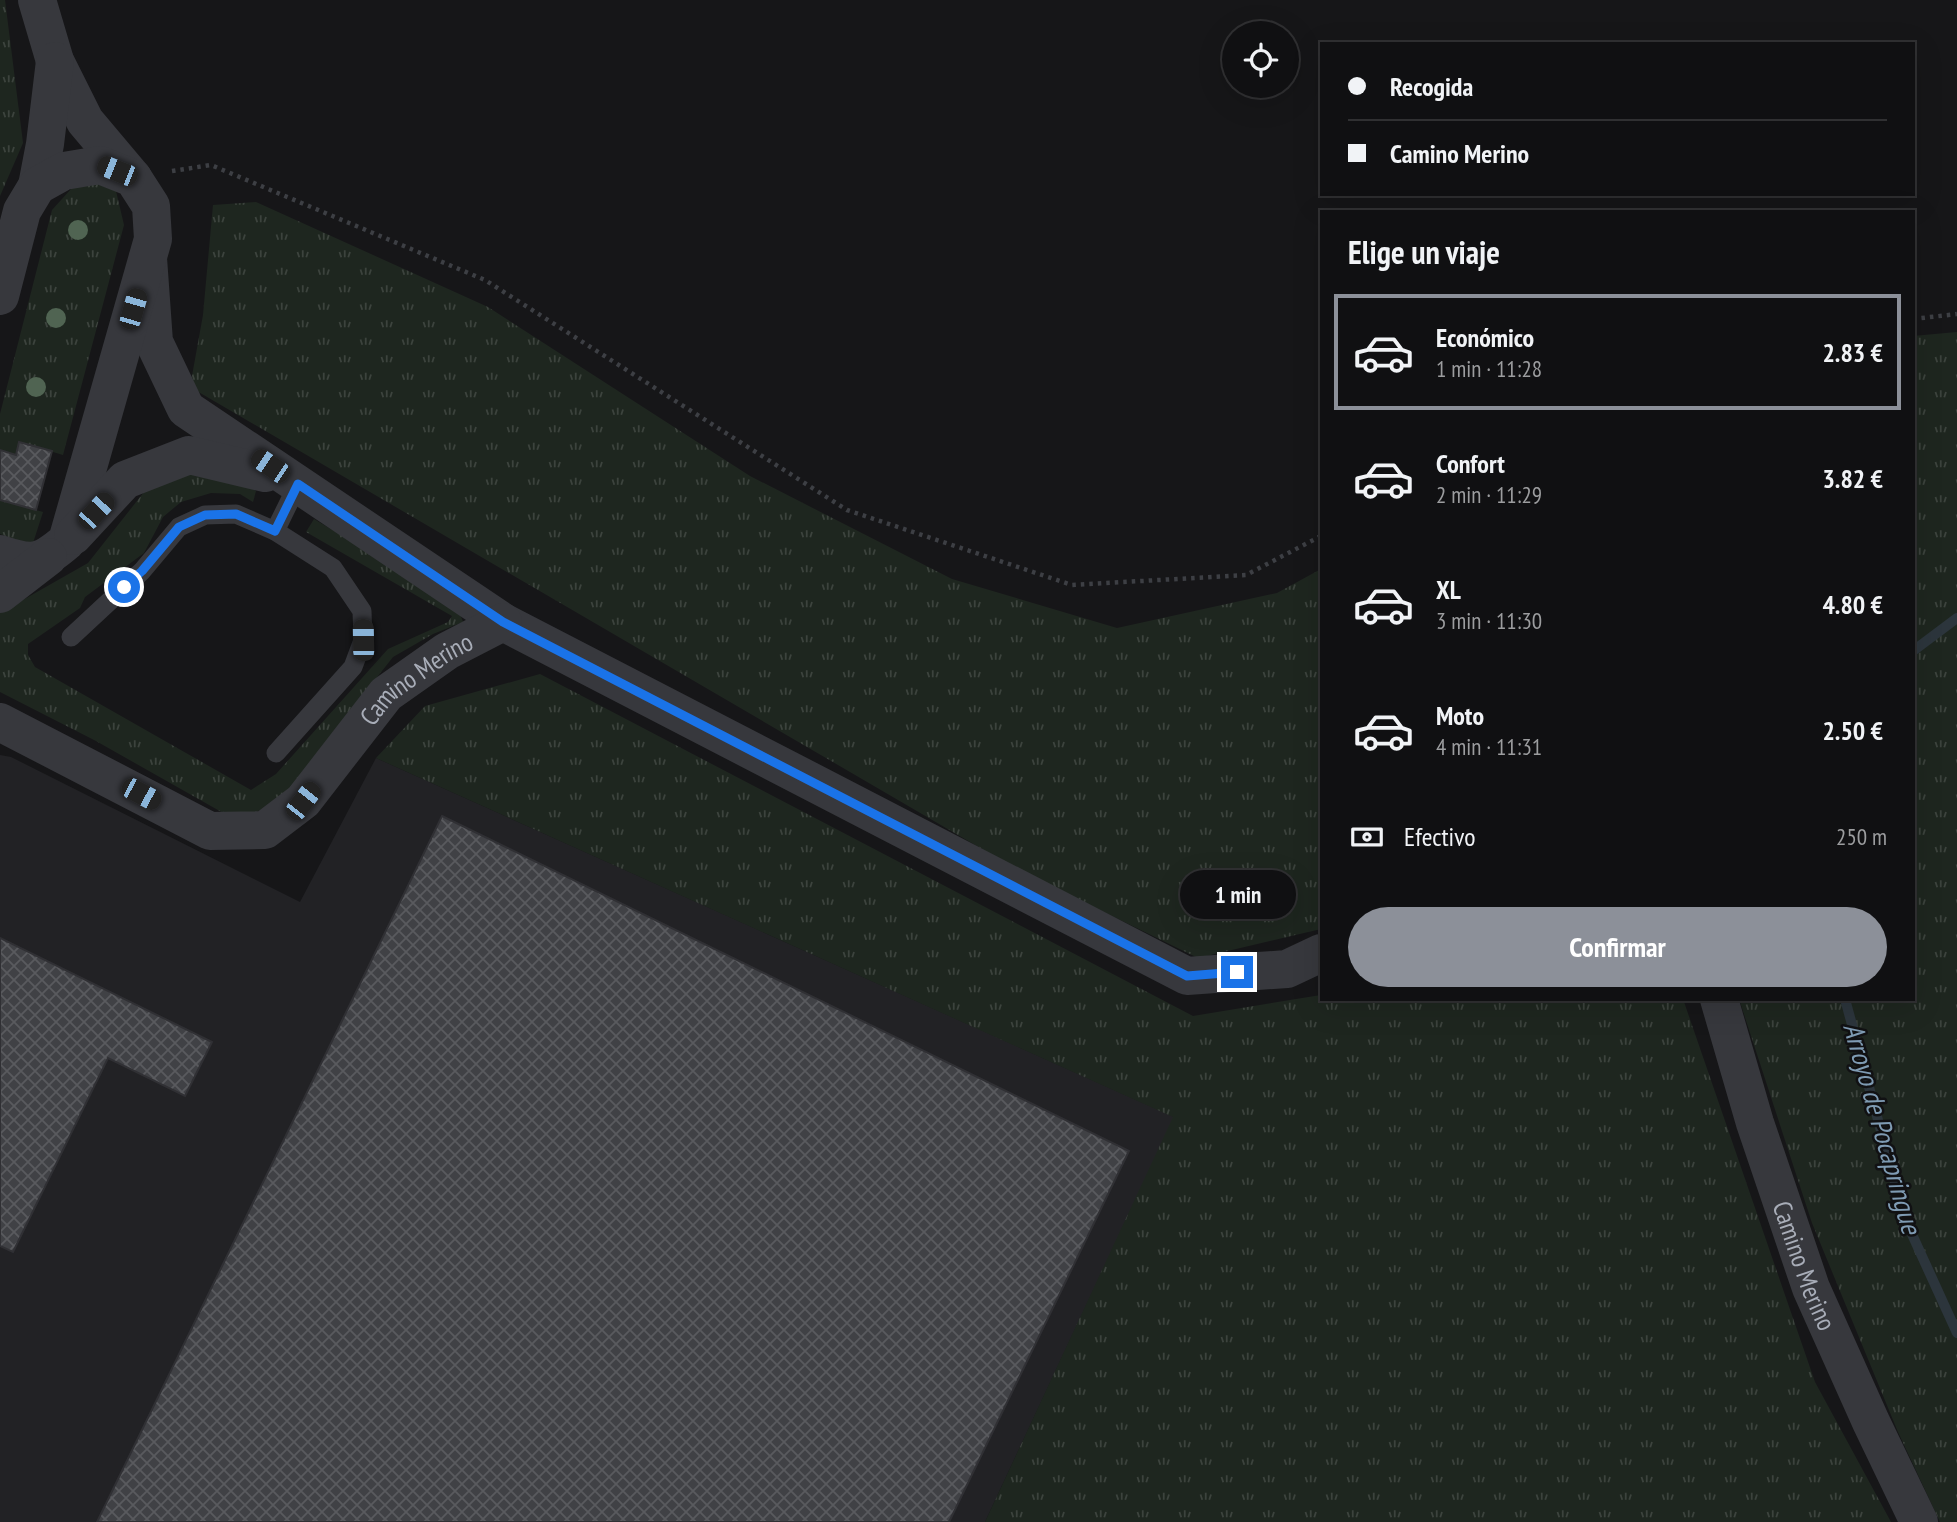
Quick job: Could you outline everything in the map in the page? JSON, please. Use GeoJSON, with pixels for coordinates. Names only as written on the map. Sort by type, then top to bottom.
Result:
{"type":"FeatureCollection","features":[{"type":"Feature","properties":{"kind":"street"},"geometry":{"type":"LineString","coordinates":[[0,554],[26,563],[58,549],[153,239],[151,206],[133,178],[85,121],[55,61],[37,0]]}},
{"type":"Feature","properties":{"kind":"street"},"geometry":{"type":"LineString","coordinates":[[0,296],[22,211],[37,186],[55,61]]}},
{"type":"Feature","properties":{"kind":"street"},"geometry":{"type":"LineString","coordinates":[[37,186],[64,172],[100,165],[133,178]]}},
{"type":"Feature","properties":{"kind":"street"},"geometry":{"type":"LineString","coordinates":[[148,258],[154,342],[186,409],[503,622]]}},
{"type":"Feature","properties":{"kind":"street"},"geometry":{"type":"LineString","coordinates":[[0,594],[58,549],[125,480],[189,455],[294,482]]}},
{"type":"Feature","properties":{"kind":"street","name":"Camino Merino"},"geometry":{"type":"LineString","coordinates":[[1,721],[210,831],[265,830],[303,801],[386,694],[447,651],[503,622],[1187,976],[1287,969],[1320,953]]}},
{"type":"Feature","properties":{"kind":"street","name":"Camino Merino"},"geometry":{"type":"LineString","coordinates":[[1720,1001],[1755,1123],[1811,1288],[1919,1522]]}},
{"type":"Feature","properties":{"kind":"lane"},"geometry":{"type":"LineString","coordinates":[[275,531],[294,482]]}},
{"type":"Feature","properties":{"kind":"lane"},"geometry":{"type":"LineString","coordinates":[[71,636],[142,571],[179,527],[205,515],[236,514],[275,531],[333,568],[362,611],[363,640],[353,667],[276,753]]}},
{"type":"Feature","properties":{"kind":"path"},"geometry":{"type":"LineString","coordinates":[[133,178],[211,164],[485,280],[847,510],[1072,586],[1246,575],[1320,537]]}},
{"type":"Feature","properties":{"kind":"path"},"geometry":{"type":"LineString","coordinates":[[1915,319],[1957,314]]}},
{"type":"Feature","properties":{"kind":"shaded area"},"geometry":{"type":"Polygon","coordinates":[[[0,755],[11,757],[300,902],[376,758],[1174,1117],[985,1522],[0,1522],[0,755]]]}},
{"type":"Feature","properties":{"kind":"green space"},"geometry":{"type":"Polygon","coordinates":[[[0,0],[5,0],[23,143],[0,196],[0,0]]]}},
{"type":"Feature","properties":{"kind":"green space"},"geometry":{"type":"Polygon","coordinates":[[[81,178],[116,191],[124,225],[63,455],[20,442],[16,455],[0,450],[0,414],[52,210],[81,178]]]}},
{"type":"Feature","properties":{"kind":"green space"},"geometry":{"type":"Polygon","coordinates":[[[256,202],[488,307],[750,476],[952,579],[1117,628],[1277,593],[1320,570],[1320,929],[1198,958],[1018,870],[190,387],[203,315],[213,205],[256,202]]]}},
{"type":"Feature","properties":{"kind":"green space"},"geometry":{"type":"Polygon","coordinates":[[[1957,332],[1957,1522],[1940,1522],[1898,1432],[1812,1223],[1740,1001],[1915,1001],[1915,336],[1957,332]]]}},
{"type":"Feature","properties":{"kind":"green space"},"geometry":{"type":"Polygon","coordinates":[[[182,470],[228,476],[256,491],[253,502],[240,494],[211,493],[181,502],[163,517],[144,553],[85,597],[80,608],[28,644],[28,655],[35,667],[251,790],[276,774],[388,649],[448,622],[452,616],[306,532],[314,519],[457,605],[463,622],[433,634],[393,657],[287,798],[256,812],[225,814],[96,741],[0,692],[0,613],[88,563],[148,487],[182,470]]]}},
{"type":"Feature","properties":{"kind":"green space"},"geometry":{"type":"Polygon","coordinates":[[[0,500],[43,512],[32,546],[0,534],[0,500]]]}},
{"type":"Feature","properties":{"kind":"green space"},"geometry":{"type":"Polygon","coordinates":[[[540,674],[1193,1016],[1320,995],[1320,1001],[1684,1001],[1815,1382],[1891,1522],[985,1522],[1173,1117],[376,758],[425,706],[540,674]]]}},
{"type":"Feature","properties":{"kind":"building"},"geometry":{"type":"Polygon","coordinates":[[[19,442],[52,451],[36,510],[0,500],[0,450],[16,455],[19,442]]]}},
{"type":"Feature","properties":{"kind":"building"},"geometry":{"type":"Polygon","coordinates":[[[442,816],[1129,1151],[949,1522],[97,1522],[442,816]]]}},
{"type":"Feature","properties":{"kind":"building"},"geometry":{"type":"Polygon","coordinates":[[[0,938],[212,1042],[185,1096],[108,1058],[13,1252],[0,1246],[0,938]]]}},
{"type":"Feature","properties":{"kind":"waterway","name":"Arroyo de Pocapringue"},"geometry":{"type":"LineString","coordinates":[[1915,650],[1957,618]]}},
{"type":"Feature","properties":{"kind":"waterway","name":"Arroyo de Pocapringue"},"geometry":{"type":"LineString","coordinates":[[1846,1001],[1905,1219],[1957,1333]]}},
{"type":"Feature","properties":{"kind":"route"},"geometry":{"type":"LineString","coordinates":[[124,587],[142,571],[179,527],[205,515],[236,514],[275,531],[298,484],[503,622],[1187,976],[1237,972]]}}]}
